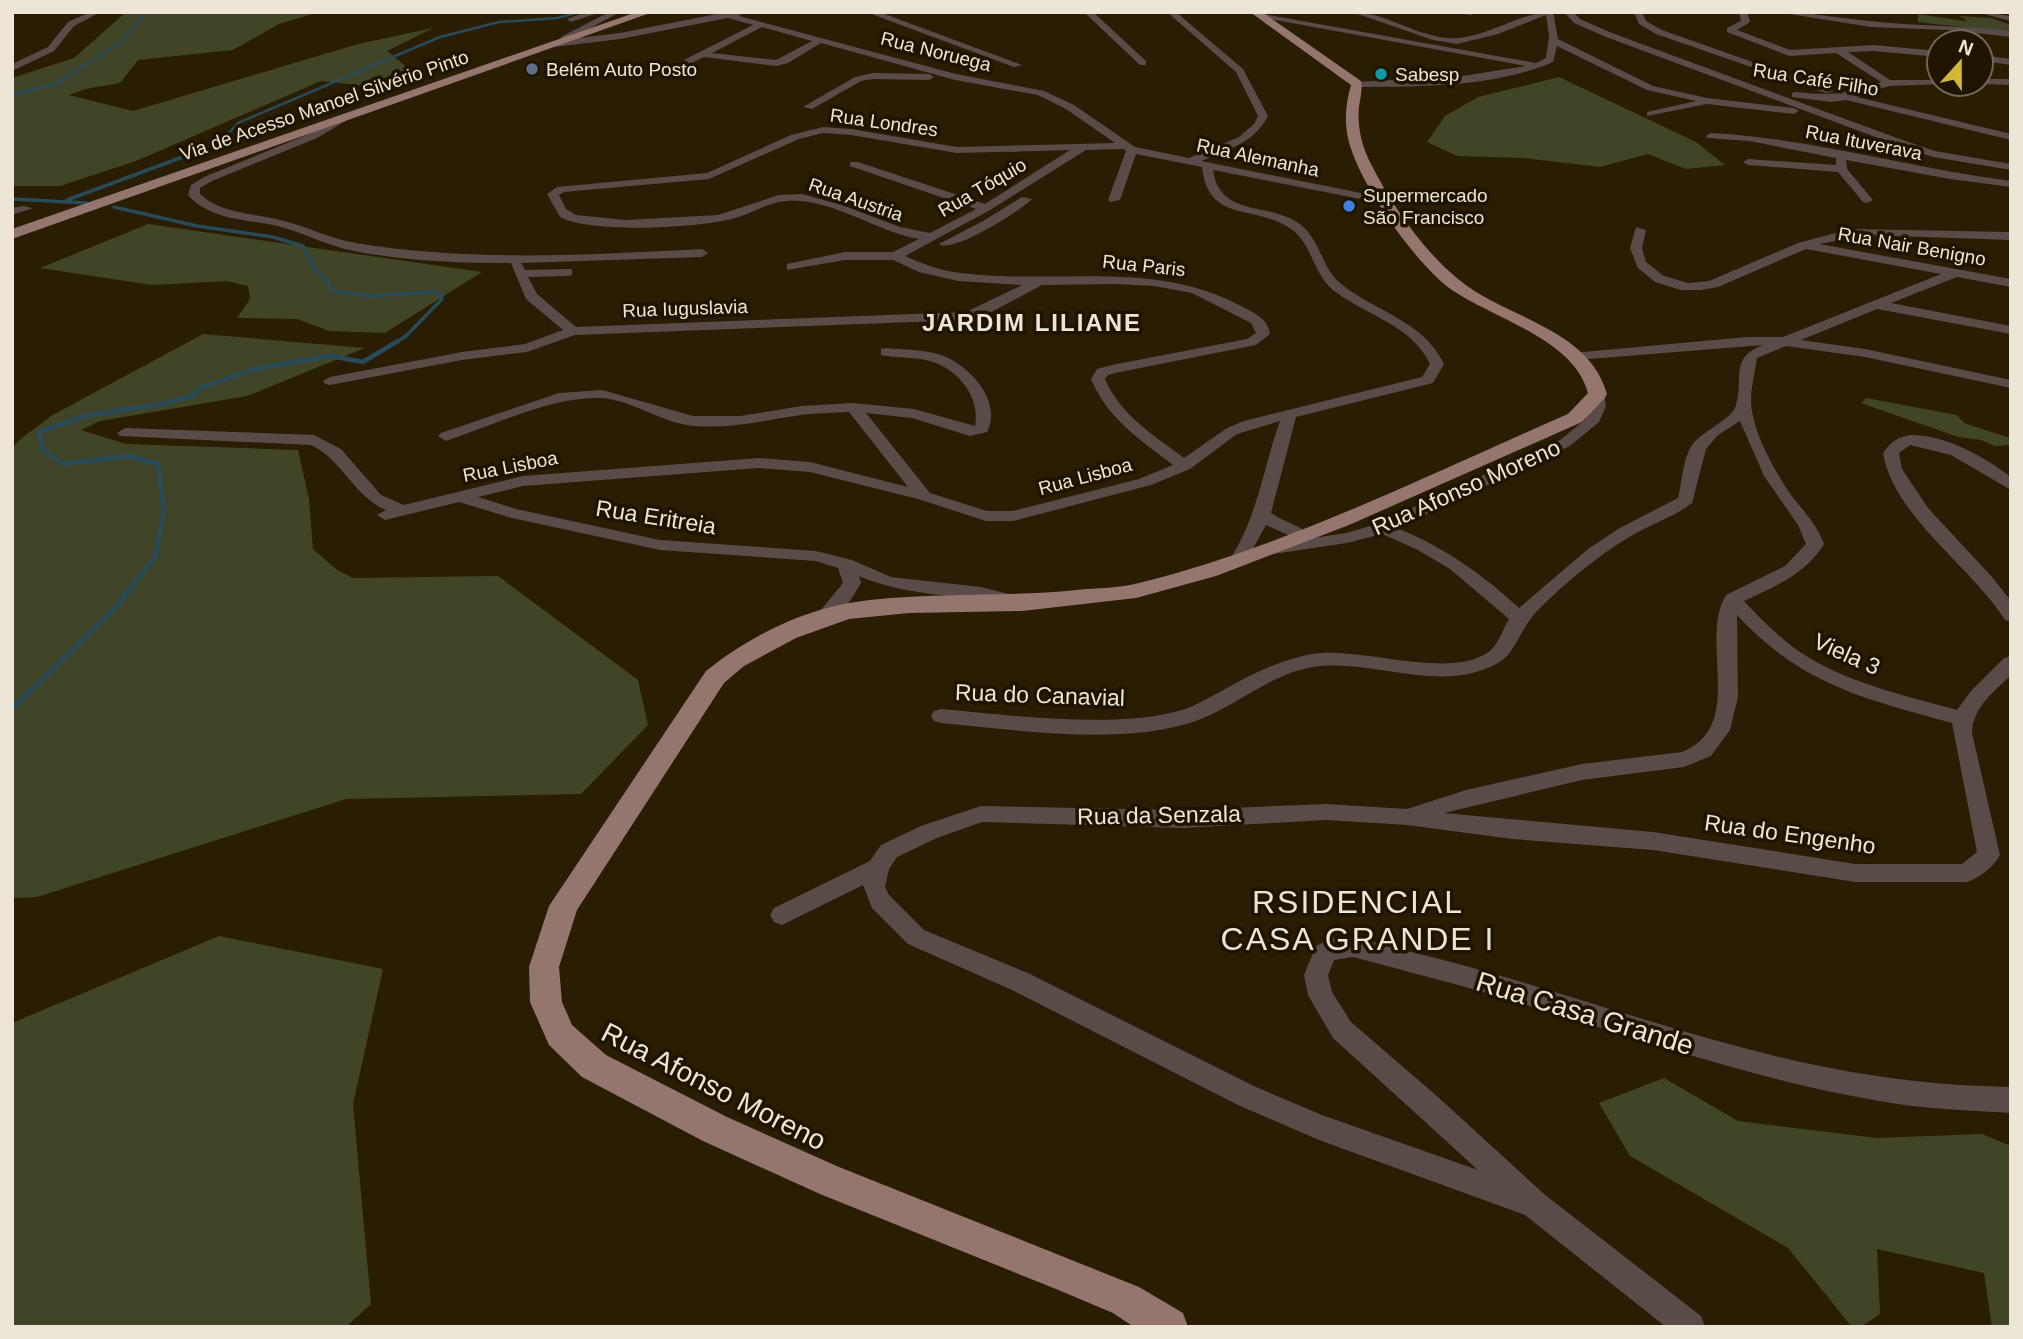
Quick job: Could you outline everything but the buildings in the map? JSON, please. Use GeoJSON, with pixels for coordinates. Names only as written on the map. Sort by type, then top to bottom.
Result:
{"type":"FeatureCollection","features":[{"type":"Feature","properties":{"kind":"main road"},"geometry":{"type":"LineString","coordinates":[[550,45],[648,12]]}},
{"type":"Feature","properties":{"kind":"main road"},"geometry":{"type":"LineString","coordinates":[[1259,15],[1357,84],[1351,110],[1357,147],[1386,201],[1440,271],[1455,285],[1577,356],[1590,370],[1598,390]]}},
{"type":"Feature","properties":{"kind":"main road","name":"Via de Acesso Manoel Silvério Pinto"},"geometry":{"type":"LineString","coordinates":[[12,234],[430,89],[493,70],[518,69],[550,45]]}},
{"type":"Feature","properties":{"kind":"main road","name":"Rua Afonso Moreno"},"geometry":{"type":"LineString","coordinates":[[1169,1327],[1126,1300],[832,1182],[715,1129],[594,1066],[560,1035],[546,1002],[544,967],[565,906],[715,677],[745,655],[824,617],[849,611],[909,605],[1022,603],[1136,591],[1249,556],[1378,505],[1575,418],[1587,407],[1598,390]]}},
{"type":"Feature","properties":{"kind":"street"},"geometry":{"type":"LineString","coordinates":[[12,68],[51,49],[71,24],[97,12]]}},
{"type":"Feature","properties":{"kind":"street"},"geometry":{"type":"LineString","coordinates":[[571,19],[597,12]]}},
{"type":"Feature","properties":{"kind":"street"},"geometry":{"type":"LineString","coordinates":[[550,45],[617,12]]}},
{"type":"Feature","properties":{"kind":"street"},"geometry":{"type":"LineString","coordinates":[[587,33],[635,12]]}},
{"type":"Feature","properties":{"kind":"street"},"geometry":{"type":"LineString","coordinates":[[550,45],[621,36],[743,12]]}},
{"type":"Feature","properties":{"kind":"street"},"geometry":{"type":"LineString","coordinates":[[870,12],[1017,65]]}},
{"type":"Feature","properties":{"kind":"street"},"geometry":{"type":"LineString","coordinates":[[1088,12],[1143,63]]}},
{"type":"Feature","properties":{"kind":"street"},"geometry":{"type":"LineString","coordinates":[[1171,12],[1240,71],[1263,116],[1257,128],[1242,138],[1191,161]]}},
{"type":"Feature","properties":{"kind":"street"},"geometry":{"type":"LineString","coordinates":[[1356,12],[1436,38],[1457,41],[1495,32],[1548,12],[1555,28],[1550,60]]}},
{"type":"Feature","properties":{"kind":"street"},"geometry":{"type":"LineString","coordinates":[[1449,12],[1466,13]]}},
{"type":"Feature","properties":{"kind":"street"},"geometry":{"type":"LineString","coordinates":[[1568,12],[1577,21],[1739,84],[1933,154],[2011,167]]}},
{"type":"Feature","properties":{"kind":"street"},"geometry":{"type":"LineString","coordinates":[[1638,12],[1642,22],[1659,32],[1846,97],[1888,83],[1925,83]]}},
{"type":"Feature","properties":{"kind":"street"},"geometry":{"type":"LineString","coordinates":[[1743,12],[1746,22],[1730,30],[1778,50],[1796,53],[1873,48],[1925,53]]}},
{"type":"Feature","properties":{"kind":"street"},"geometry":{"type":"LineString","coordinates":[[1781,12],[1871,24],[1949,27],[2011,34]]}},
{"type":"Feature","properties":{"kind":"street"},"geometry":{"type":"LineString","coordinates":[[1987,12],[2011,19]]}},
{"type":"Feature","properties":{"kind":"street","name":"Rua Noruega"},"geometry":{"type":"LineString","coordinates":[[727,15],[955,76],[1026,89],[1060,101],[1127,148]]}},
{"type":"Feature","properties":{"kind":"street"},"geometry":{"type":"LineString","coordinates":[[1259,15],[1540,66]]}},
{"type":"Feature","properties":{"kind":"street"},"geometry":{"type":"LineString","coordinates":[[1555,28],[1577,21]]}},
{"type":"Feature","properties":{"kind":"street"},"geometry":{"type":"LineString","coordinates":[[683,64],[761,24]]}},
{"type":"Feature","properties":{"kind":"street"},"geometry":{"type":"LineString","coordinates":[[701,54],[776,63],[785,61],[822,39]]}},
{"type":"Feature","properties":{"kind":"street"},"geometry":{"type":"LineString","coordinates":[[1554,41],[1638,84],[1707,101],[1827,115]]}},
{"type":"Feature","properties":{"kind":"street"},"geometry":{"type":"LineString","coordinates":[[1838,50],[1888,83]]}},
{"type":"Feature","properties":{"kind":"street"},"geometry":{"type":"LineString","coordinates":[[1357,84],[1432,81],[1498,74],[1540,66],[1550,60],[1577,53]]}},
{"type":"Feature","properties":{"kind":"street"},"geometry":{"type":"LineString","coordinates":[[808,107],[846,84],[864,78],[955,76]]}},
{"type":"Feature","properties":{"kind":"street","name":"Rua Café Filho"},"geometry":{"type":"LineString","coordinates":[[1739,84],[1814,97],[1846,97],[2011,137]]}},
{"type":"Feature","properties":{"kind":"street"},"geometry":{"type":"LineString","coordinates":[[1651,114],[1707,101]]}},
{"type":"Feature","properties":{"kind":"street"},"geometry":{"type":"LineString","coordinates":[[1780,109],[1791,101]]}},
{"type":"Feature","properties":{"kind":"street"},"geometry":{"type":"LineString","coordinates":[[344,119],[313,136],[208,178],[195,187],[194,195],[200,201],[216,208],[282,224],[353,247],[436,257],[514,261],[700,259],[520,274]]}},
{"type":"Feature","properties":{"kind":"street","name":"Rua Londres"},"geometry":{"type":"LineString","coordinates":[[566,189],[709,176],[795,136],[823,130],[851,132],[957,150],[1086,145],[1127,148]]}},
{"type":"Feature","properties":{"kind":"street","name":"Rua Ituverava"},"geometry":{"type":"LineString","coordinates":[[1711,136],[1749,138],[1950,176],[2011,184]]}},
{"type":"Feature","properties":{"kind":"street","name":"Rua Tóquio"},"geometry":{"type":"LineString","coordinates":[[900,260],[933,237],[1035,180],[1086,145]]}},
{"type":"Feature","properties":{"kind":"street"},"geometry":{"type":"LineString","coordinates":[[1114,200],[1127,148]]}},
{"type":"Feature","properties":{"kind":"street","name":"Rua Alemanha"},"geometry":{"type":"LineString","coordinates":[[1127,148],[1386,201]]}},
{"type":"Feature","properties":{"kind":"street"},"geometry":{"type":"LineString","coordinates":[[1842,156],[1841,169],[1867,200]]}},
{"type":"Feature","properties":{"kind":"street"},"geometry":{"type":"LineString","coordinates":[[1748,162],[1841,169]]}},
{"type":"Feature","properties":{"kind":"street","name":"Rua Austria"},"geometry":{"type":"LineString","coordinates":[[854,164],[986,208]]}},
{"type":"Feature","properties":{"kind":"street","name":"Rua Lisboa"},"geometry":{"type":"LineString","coordinates":[[125,433],[314,440],[343,457],[364,486],[393,513],[523,481],[759,463],[810,467],[924,496],[986,516],[1013,516],[1145,482],[1184,467],[1232,430],[1249,424],[1428,380],[1437,364],[1429,345],[1328,280],[1309,248],[1305,235],[1297,228],[1286,221],[1239,208],[1212,194],[1207,166]]}},
{"type":"Feature","properties":{"kind":"street"},"geometry":{"type":"LineString","coordinates":[[900,260],[987,224],[1025,200],[1032,191],[1035,180]]}},
{"type":"Feature","properties":{"kind":"street","name":"Rua Austria"},"geometry":{"type":"LineString","coordinates":[[566,189],[553,194],[559,209],[572,218],[583,221],[680,221],[729,217],[772,200],[795,197],[825,205],[899,233],[933,237]]}},
{"type":"Feature","properties":{"kind":"street"},"geometry":{"type":"LineString","coordinates":[[12,212],[27,208]]}},
{"type":"Feature","properties":{"kind":"street"},"geometry":{"type":"LineString","coordinates":[[1640,230],[1637,247],[1642,265],[1662,281],[1695,288],[1717,282],[1805,246],[1859,232],[1973,234],[2011,239]]}},
{"type":"Feature","properties":{"kind":"street","name":"Rua Nair Benigno"},"geometry":{"type":"LineString","coordinates":[[1805,246],[2011,284]]}},
{"type":"Feature","properties":{"kind":"street","name":"Rua Tóquio"},"geometry":{"type":"LineString","coordinates":[[791,267],[845,256],[900,260],[943,275],[1039,281]]}},
{"type":"Feature","properties":{"kind":"street"},"geometry":{"type":"LineString","coordinates":[[514,261],[531,296],[573,331]]}},
{"type":"Feature","properties":{"kind":"street"},"geometry":{"type":"LineString","coordinates":[[1732,599],[1784,573],[1809,556],[1815,544],[1810,531],[1782,494],[1748,424],[1744,405],[1750,358],[1753,354],[1783,341],[1819,330],[1955,273]]}},
{"type":"Feature","properties":{"kind":"street","name":"Rua Paris"},"geometry":{"type":"LineString","coordinates":[[1039,281],[1105,279],[1188,288],[1206,293],[1262,326],[1261,337],[1251,342],[1112,369],[1102,372],[1098,379],[1103,395],[1125,418],[1184,467]]}},
{"type":"Feature","properties":{"kind":"street","name":"Rua Iuguslavia"},"geometry":{"type":"LineString","coordinates":[[330,381],[462,356],[527,348],[573,331],[967,316],[981,312],[1039,281]]}},
{"type":"Feature","properties":{"kind":"street"},"geometry":{"type":"LineString","coordinates":[[1878,304],[2011,330]]}},
{"type":"Feature","properties":{"kind":"street"},"geometry":{"type":"LineString","coordinates":[[1577,356],[1747,341],[1783,341],[1865,353],[2011,384]]}},
{"type":"Feature","properties":{"kind":"street"},"geometry":{"type":"LineString","coordinates":[[446,436],[564,396],[610,395],[665,415],[709,422],[740,421],[802,410],[853,407],[914,414],[970,431],[982,429],[986,412],[982,398],[954,368],[935,358],[886,352]]}},
{"type":"Feature","properties":{"kind":"street","name":"Rua Afonso Moreno"},"geometry":{"type":"LineString","coordinates":[[1249,556],[1347,538],[1383,528],[1565,443],[1591,422],[1601,400],[1598,390]]}},
{"type":"Feature","properties":{"kind":"street"},"geometry":{"type":"LineString","coordinates":[[1383,528],[1446,556],[1471,572],[1520,618],[1602,544],[1686,500],[1698,448],[1713,432],[1734,419],[1744,405]]}},
{"type":"Feature","properties":{"kind":"street"},"geometry":{"type":"LineString","coordinates":[[853,407],[924,496]]}},
{"type":"Feature","properties":{"kind":"street"},"geometry":{"type":"LineString","coordinates":[[1249,556],[1251,542],[1263,515],[1279,442],[1290,413]]}},
{"type":"Feature","properties":{"kind":"street"},"geometry":{"type":"LineString","coordinates":[[1249,424],[1279,442]]}},
{"type":"Feature","properties":{"kind":"street"},"geometry":{"type":"LineString","coordinates":[[2011,485],[1968,456],[1937,444],[1905,441],[1895,445],[1889,453],[1890,463],[1911,498],[1987,583],[2011,616]]}},
{"type":"Feature","properties":{"kind":"street","name":"Rua Eritreia"},"geometry":{"type":"LineString","coordinates":[[461,497],[512,513],[660,545],[729,552],[798,554],[846,564]]}},
{"type":"Feature","properties":{"kind":"street"},"geometry":{"type":"LineString","coordinates":[[1263,515],[1280,527],[1301,535]]}},
{"type":"Feature","properties":{"kind":"street"},"geometry":{"type":"LineString","coordinates":[[824,617],[848,592],[852,583],[846,564]]}},
{"type":"Feature","properties":{"kind":"street","name":"Rua Afonso Moreno"},"geometry":{"type":"LineString","coordinates":[[846,564],[888,582],[981,593],[1022,603]]}},
{"type":"Feature","properties":{"kind":"street","name":"Viela 3"},"geometry":{"type":"LineString","coordinates":[[1732,599],[1778,644],[1799,660],[1833,678],[1896,700],[1962,718]]}},
{"type":"Feature","properties":{"kind":"street","name":"Rua da Senzala"},"geometry":{"type":"LineString","coordinates":[[782,915],[878,867],[889,851],[929,832],[981,814],[1182,819],[1326,812],[1407,817],[1465,798],[1582,772],[1684,759],[1704,751],[1720,730],[1728,697],[1726,620],[1732,599]]}},
{"type":"Feature","properties":{"kind":"street","name":"Rua do Canavial"},"geometry":{"type":"LineString","coordinates":[[941,716],[1085,724],[1186,717],[1295,664],[1315,660],[1360,660],[1420,668],[1471,666],[1493,659],[1503,651],[1520,618]]}},
{"type":"Feature","properties":{"kind":"street"},"geometry":{"type":"LineString","coordinates":[[1962,718],[1978,696],[2011,663]]}},
{"type":"Feature","properties":{"kind":"street","name":"Rua do Engenho"},"geometry":{"type":"LineString","coordinates":[[1407,817],[1512,830],[1653,841],[1855,873],[1966,873],[1989,855],[1962,733],[1962,718]]}},
{"type":"Feature","properties":{"kind":"street"},"geometry":{"type":"LineString","coordinates":[[878,867],[874,887],[880,901],[916,937],[1021,982],[1271,1106],[1332,1131],[1534,1204]]}},
{"type":"Feature","properties":{"kind":"street","name":"Rua Casa Grande"},"geometry":{"type":"LineString","coordinates":[[1690,1327],[1534,1204],[1429,1106],[1342,1030],[1320,995],[1316,975],[1324,953],[1332,948],[1353,947],[1486,982],[1695,1047],[1815,1078],[1933,1096],[2011,1100]]}},
{"type":"Feature","properties":{"kind":"green space"},"geometry":{"type":"Polygon","coordinates":[[[126,12],[319,12],[279,24],[233,50],[138,60],[120,83],[85,89],[69,95],[133,111],[358,44],[433,28],[387,51],[415,74],[385,88],[321,81],[136,161],[60,186],[12,186],[12,78],[74,58],[126,12]]]}},
{"type":"Feature","properties":{"kind":"green space"},"geometry":{"type":"Polygon","coordinates":[[[1918,14],[1965,21],[1967,20],[1959,16],[1991,18],[2011,25],[2011,33],[1995,31],[1995,28],[1918,22],[1918,14]]]}},
{"type":"Feature","properties":{"kind":"green space"},"geometry":{"type":"Polygon","coordinates":[[[1559,77],[1696,142],[1725,165],[1686,169],[1648,154],[1600,167],[1524,158],[1457,156],[1427,142],[1445,116],[1478,97],[1559,77]]]}},
{"type":"Feature","properties":{"kind":"green space"},"geometry":{"type":"Polygon","coordinates":[[[148,224],[482,272],[385,333],[329,331],[297,319],[237,318],[250,299],[248,286],[227,281],[152,285],[40,268],[148,224]]]}},
{"type":"Feature","properties":{"kind":"green space"},"geometry":{"type":"Polygon","coordinates":[[[203,334],[365,348],[247,396],[100,421],[81,430],[126,444],[298,450],[309,499],[313,549],[337,570],[353,578],[498,576],[638,680],[648,725],[581,794],[346,799],[37,897],[12,898],[12,449],[18,441],[51,416],[203,334]]]}},
{"type":"Feature","properties":{"kind":"green space"},"geometry":{"type":"Polygon","coordinates":[[[1866,398],[1957,415],[1964,423],[2010,438],[2011,445],[1995,446],[1981,440],[1958,437],[1861,403],[1866,398]]]}},
{"type":"Feature","properties":{"kind":"green space"},"geometry":{"type":"Polygon","coordinates":[[[219,936],[383,969],[353,1104],[371,1304],[346,1327],[12,1327],[12,1023],[219,936]]]}},
{"type":"Feature","properties":{"kind":"green space"},"geometry":{"type":"Polygon","coordinates":[[[1664,1078],[1738,1121],[1877,1138],[1982,1134],[2011,1146],[2011,1327],[1992,1327],[1984,1273],[1877,1249],[1880,1314],[1861,1327],[1852,1327],[1788,1248],[1630,1156],[1599,1103],[1664,1078]]]}},
{"type":"Feature","properties":{"kind":"waterway"},"geometry":{"type":"LineString","coordinates":[[12,95],[55,84],[121,42],[146,12]]}},
{"type":"Feature","properties":{"kind":"waterway"},"geometry":{"type":"LineString","coordinates":[[203,150],[223,139],[238,123],[440,37],[499,22],[557,18],[580,12]]}},
{"type":"Feature","properties":{"kind":"waterway"},"geometry":{"type":"LineString","coordinates":[[203,150],[207,148]]}},
{"type":"Feature","properties":{"kind":"waterway"},"geometry":{"type":"LineString","coordinates":[[67,200],[203,150]]}},
{"type":"Feature","properties":{"kind":"waterway"},"geometry":{"type":"LineString","coordinates":[[12,199],[87,203]]}},
{"type":"Feature","properties":{"kind":"waterway"},"geometry":{"type":"LineString","coordinates":[[114,207],[197,226],[273,237],[303,246],[315,270],[327,280],[331,291],[371,296],[432,292],[441,294],[442,299],[406,336],[395,343]]}},
{"type":"Feature","properties":{"kind":"waterway"},"geometry":{"type":"LineString","coordinates":[[127,593],[155,557],[164,511],[158,464],[129,456],[63,464],[43,450],[39,432],[85,416],[161,404],[192,396],[200,388],[254,369],[331,356],[363,362],[398,341]]}},
{"type":"Feature","properties":{"kind":"waterway"},"geometry":{"type":"LineString","coordinates":[[12,709],[117,606],[128,591]]}},
{"type":"Feature","properties":{"kind":"place","name":"Belém Auto Posto"},"geometry":{"type":"Point","coordinates":[532,69]}},
{"type":"Feature","properties":{"kind":"place","name":"Sabesp"},"geometry":{"type":"Point","coordinates":[1381,74]}},
{"type":"Feature","properties":{"kind":"place","name":"Supermercado São Francisco"},"geometry":{"type":"Point","coordinates":[1349,206]}},
{"type":"Feature","properties":{"kind":"district","name":"JARDIM LILIANE"},"geometry":{"type":"Point","coordinates":[1032,323]}},
{"type":"Feature","properties":{"kind":"district","name":"RSIDENCIAL CASA GRANDE I"},"geometry":{"type":"Point","coordinates":[1358,920]}}]}
